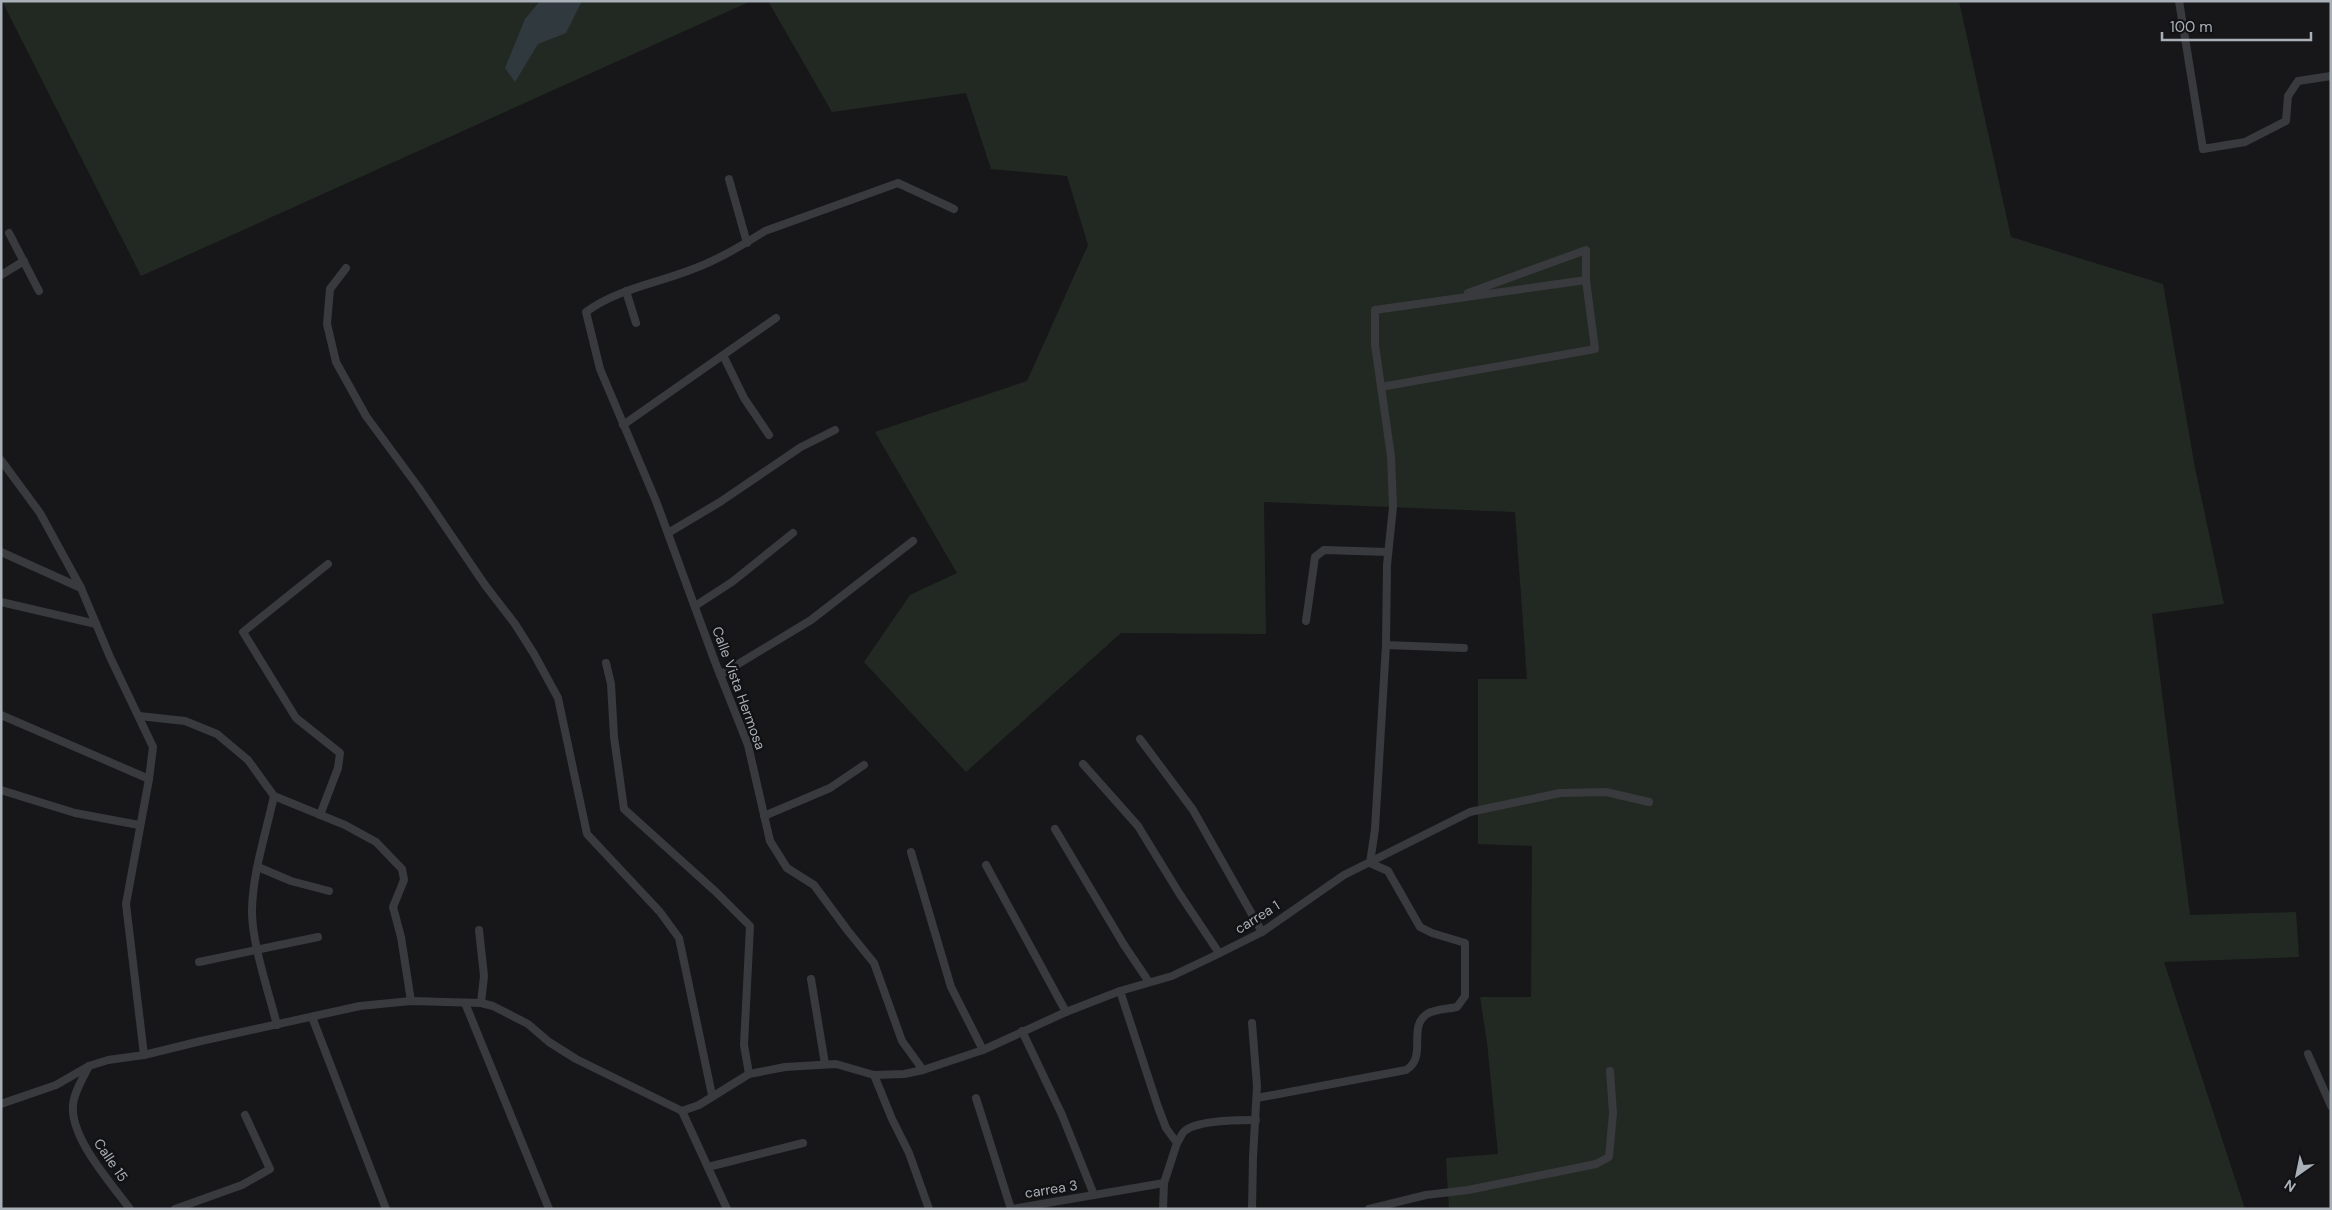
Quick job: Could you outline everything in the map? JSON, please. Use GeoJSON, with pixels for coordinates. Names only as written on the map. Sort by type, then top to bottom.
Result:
{"type":"FeatureCollection","features":[{"type":"Feature","properties":{"kind":"street"},"geometry":{"type":"LineString","coordinates":[[2178,1],[2203,149],[2246,142],[2286,121],[2288,96],[2298,81],[2331,76]]}},
{"type":"Feature","properties":{"kind":"street"},"geometry":{"type":"LineString","coordinates":[[729,179],[747,243]]}},
{"type":"Feature","properties":{"kind":"street"},"geometry":{"type":"LineString","coordinates":[[636,323],[626,291],[695,269],[747,243],[765,231],[898,183],[954,209]]}},
{"type":"Feature","properties":{"kind":"street"},"geometry":{"type":"LineString","coordinates":[[9,233],[39,291]]}},
{"type":"Feature","properties":{"kind":"street"},"geometry":{"type":"LineString","coordinates":[[1381,387],[1595,349],[1586,280],[1586,250],[1454,298]]}},
{"type":"Feature","properties":{"kind":"street"},"geometry":{"type":"LineString","coordinates":[[1,275],[24,261]]}},
{"type":"Feature","properties":{"kind":"street"},"geometry":{"type":"LineString","coordinates":[[346,268],[330,289],[329,298],[327,324],[336,362],[366,416],[419,488],[485,586],[514,624],[550,680],[558,698],[586,834],[660,912],[679,938],[712,1095]]}},
{"type":"Feature","properties":{"kind":"street"},"geometry":{"type":"LineString","coordinates":[[1257,1098],[1406,1070],[1413,1066],[1418,1054],[1418,1028],[1422,1020],[1427,1014],[1457,1007],[1465,996],[1465,942],[1432,933],[1420,927],[1388,871],[1370,863],[1375,829],[1386,646],[1388,552],[1393,507],[1391,456],[1375,345],[1375,310],[1586,280]]}},
{"type":"Feature","properties":{"kind":"street","name":"Calle Vista Hermosa"},"geometry":{"type":"LineString","coordinates":[[626,291],[599,303],[586,312],[600,369],[668,533],[748,745],[770,841],[787,868],[814,885],[848,932],[874,963],[902,1042],[923,1070]]}},
{"type":"Feature","properties":{"kind":"street"},"geometry":{"type":"LineString","coordinates":[[623,425],[776,318]]}},
{"type":"Feature","properties":{"kind":"street"},"geometry":{"type":"LineString","coordinates":[[723,355],[744,398],[769,435]]}},
{"type":"Feature","properties":{"kind":"street"},"geometry":{"type":"LineString","coordinates":[[668,533],[720,502],[802,447],[835,430]]}},
{"type":"Feature","properties":{"kind":"street"},"geometry":{"type":"LineString","coordinates":[[1,460],[40,513],[81,588],[153,747],[126,904],[144,1055]]}},
{"type":"Feature","properties":{"kind":"street"},"geometry":{"type":"LineString","coordinates":[[696,606],[732,582],[793,532]]}},
{"type":"Feature","properties":{"kind":"street"},"geometry":{"type":"LineString","coordinates":[[720,675],[811,620],[913,541]]}},
{"type":"Feature","properties":{"kind":"street"},"geometry":{"type":"LineString","coordinates":[[1306,621],[1315,557],[1324,550],[1388,552]]}},
{"type":"Feature","properties":{"kind":"street"},"geometry":{"type":"LineString","coordinates":[[1,552],[81,588]]}},
{"type":"Feature","properties":{"kind":"street"},"geometry":{"type":"LineString","coordinates":[[320,815],[338,768],[340,753],[296,718],[243,632],[328,564]]}},
{"type":"Feature","properties":{"kind":"street"},"geometry":{"type":"LineString","coordinates":[[1,602],[96,624]]}},
{"type":"Feature","properties":{"kind":"street"},"geometry":{"type":"LineString","coordinates":[[1386,646],[1464,648]]}},
{"type":"Feature","properties":{"kind":"street"},"geometry":{"type":"LineString","coordinates":[[606,663],[611,684],[614,737],[624,809],[716,892],[750,926],[744,1045],[749,1074]]}},
{"type":"Feature","properties":{"kind":"street"},"geometry":{"type":"LineString","coordinates":[[1,715],[149,779]]}},
{"type":"Feature","properties":{"kind":"street"},"geometry":{"type":"LineString","coordinates":[[139,716],[185,721],[217,734],[233,745],[248,760],[274,796],[320,815],[376,842],[402,869],[404,880],[393,907],[401,937],[411,1001]]}},
{"type":"Feature","properties":{"kind":"street"},"geometry":{"type":"LineString","coordinates":[[1140,740],[1193,810],[1262,932]]}},
{"type":"Feature","properties":{"kind":"street"},"geometry":{"type":"LineString","coordinates":[[1083,764],[1138,826],[1219,953]]}},
{"type":"Feature","properties":{"kind":"street"},"geometry":{"type":"LineString","coordinates":[[764,816],[830,788],[864,765]]}},
{"type":"Feature","properties":{"kind":"street"},"geometry":{"type":"LineString","coordinates":[[1,790],[76,813],[139,825]]}},
{"type":"Feature","properties":{"kind":"street","name":"carrea 1"},"geometry":{"type":"LineString","coordinates":[[682,1111],[699,1105],[712,1095],[749,1074],[785,1067],[825,1064],[836,1064],[874,1075],[904,1074],[923,1070],[983,1050],[1066,1012],[1120,991],[1172,976],[1262,932],[1344,875],[1470,812],[1560,793],[1606,792],[1649,802]]}},
{"type":"Feature","properties":{"kind":"street"},"geometry":{"type":"LineString","coordinates":[[274,796],[258,867],[252,910],[258,950],[277,1025]]}},
{"type":"Feature","properties":{"kind":"street"},"geometry":{"type":"LineString","coordinates":[[1055,829],[1124,946],[1149,982]]}},
{"type":"Feature","properties":{"kind":"street"},"geometry":{"type":"LineString","coordinates":[[911,852],[951,987],[983,1050]]}},
{"type":"Feature","properties":{"kind":"street"},"geometry":{"type":"LineString","coordinates":[[986,865],[1066,1012]]}},
{"type":"Feature","properties":{"kind":"street"},"geometry":{"type":"LineString","coordinates":[[258,867],[291,881],[328,891]]}},
{"type":"Feature","properties":{"kind":"street"},"geometry":{"type":"LineString","coordinates":[[479,930],[484,976],[481,1002]]}},
{"type":"Feature","properties":{"kind":"street"},"geometry":{"type":"LineString","coordinates":[[199,962],[318,936]]}},
{"type":"Feature","properties":{"kind":"street"},"geometry":{"type":"LineString","coordinates":[[811,979],[825,1064]]}},
{"type":"Feature","properties":{"kind":"street"},"geometry":{"type":"LineString","coordinates":[[1120,991],[1164,1121],[1177,1143]]}},
{"type":"Feature","properties":{"kind":"street"},"geometry":{"type":"LineString","coordinates":[[1,1104],[56,1085],[89,1066],[108,1060],[144,1055],[360,1006],[411,1001],[481,1002],[506,1011],[528,1024],[549,1042],[576,1059],[682,1111],[727,1209]]}},
{"type":"Feature","properties":{"kind":"street"},"geometry":{"type":"LineString","coordinates":[[464,1003],[549,1209]]}},
{"type":"Feature","properties":{"kind":"street"},"geometry":{"type":"LineString","coordinates":[[312,1017],[386,1209]]}},
{"type":"Feature","properties":{"kind":"street"},"geometry":{"type":"LineString","coordinates":[[1252,1023],[1257,1098],[1252,1209]]}},
{"type":"Feature","properties":{"kind":"street"},"geometry":{"type":"LineString","coordinates":[[1022,1031],[1062,1115],[1094,1195]]}},
{"type":"Feature","properties":{"kind":"street"},"geometry":{"type":"LineString","coordinates":[[2308,1054],[2331,1106]]}},
{"type":"Feature","properties":{"kind":"street","name":"Calle 15"},"geometry":{"type":"LineString","coordinates":[[89,1066],[79,1086],[73,1106],[75,1123],[87,1150],[130,1209]]}},
{"type":"Feature","properties":{"kind":"street"},"geometry":{"type":"LineString","coordinates":[[1369,1209],[1426,1196],[1468,1190],[1596,1164],[1609,1157],[1613,1113],[1610,1071]]}},
{"type":"Feature","properties":{"kind":"street"},"geometry":{"type":"LineString","coordinates":[[874,1075],[892,1119],[909,1153],[929,1209]]}},
{"type":"Feature","properties":{"kind":"street"},"geometry":{"type":"LineString","coordinates":[[976,1098],[1012,1209]]}},
{"type":"Feature","properties":{"kind":"street"},"geometry":{"type":"LineString","coordinates":[[175,1209],[242,1185],[270,1169],[245,1115]]}},
{"type":"Feature","properties":{"kind":"street"},"geometry":{"type":"LineString","coordinates":[[1163,1209],[1164,1183],[1177,1143],[1185,1130],[1198,1125],[1238,1120],[1256,1120]]}},
{"type":"Feature","properties":{"kind":"street"},"geometry":{"type":"LineString","coordinates":[[708,1166],[803,1143]]}},
{"type":"Feature","properties":{"kind":"street","name":"carrea 3"},"geometry":{"type":"LineString","coordinates":[[1012,1209],[1164,1183]]}},
{"type":"Feature","properties":{"kind":"shaded area"},"geometry":{"type":"Polygon","coordinates":[[[2,1],[751,1],[141,276],[2,1]]]}},
{"type":"Feature","properties":{"kind":"shaded area"},"geometry":{"type":"Polygon","coordinates":[[[540,1],[582,1],[566,33],[538,44],[515,82],[505,68],[525,19],[540,1]]]}},
{"type":"Feature","properties":{"kind":"shaded area"},"geometry":{"type":"Polygon","coordinates":[[[768,1],[1959,1],[2011,237],[2163,284],[2195,468],[2224,604],[2152,614],[2190,915],[2296,912],[2299,957],[2164,962],[2245,1209],[1449,1209],[1446,1158],[1498,1154],[1487,1042],[1480,997],[1531,997],[1532,846],[1478,844],[1478,679],[1527,679],[1515,512],[1264,502],[1266,634],[1121,633],[966,772],[864,662],[910,595],[957,573],[875,432],[1027,381],[1088,245],[1067,176],[991,169],[966,93],[832,112],[768,1]]]}}]}
